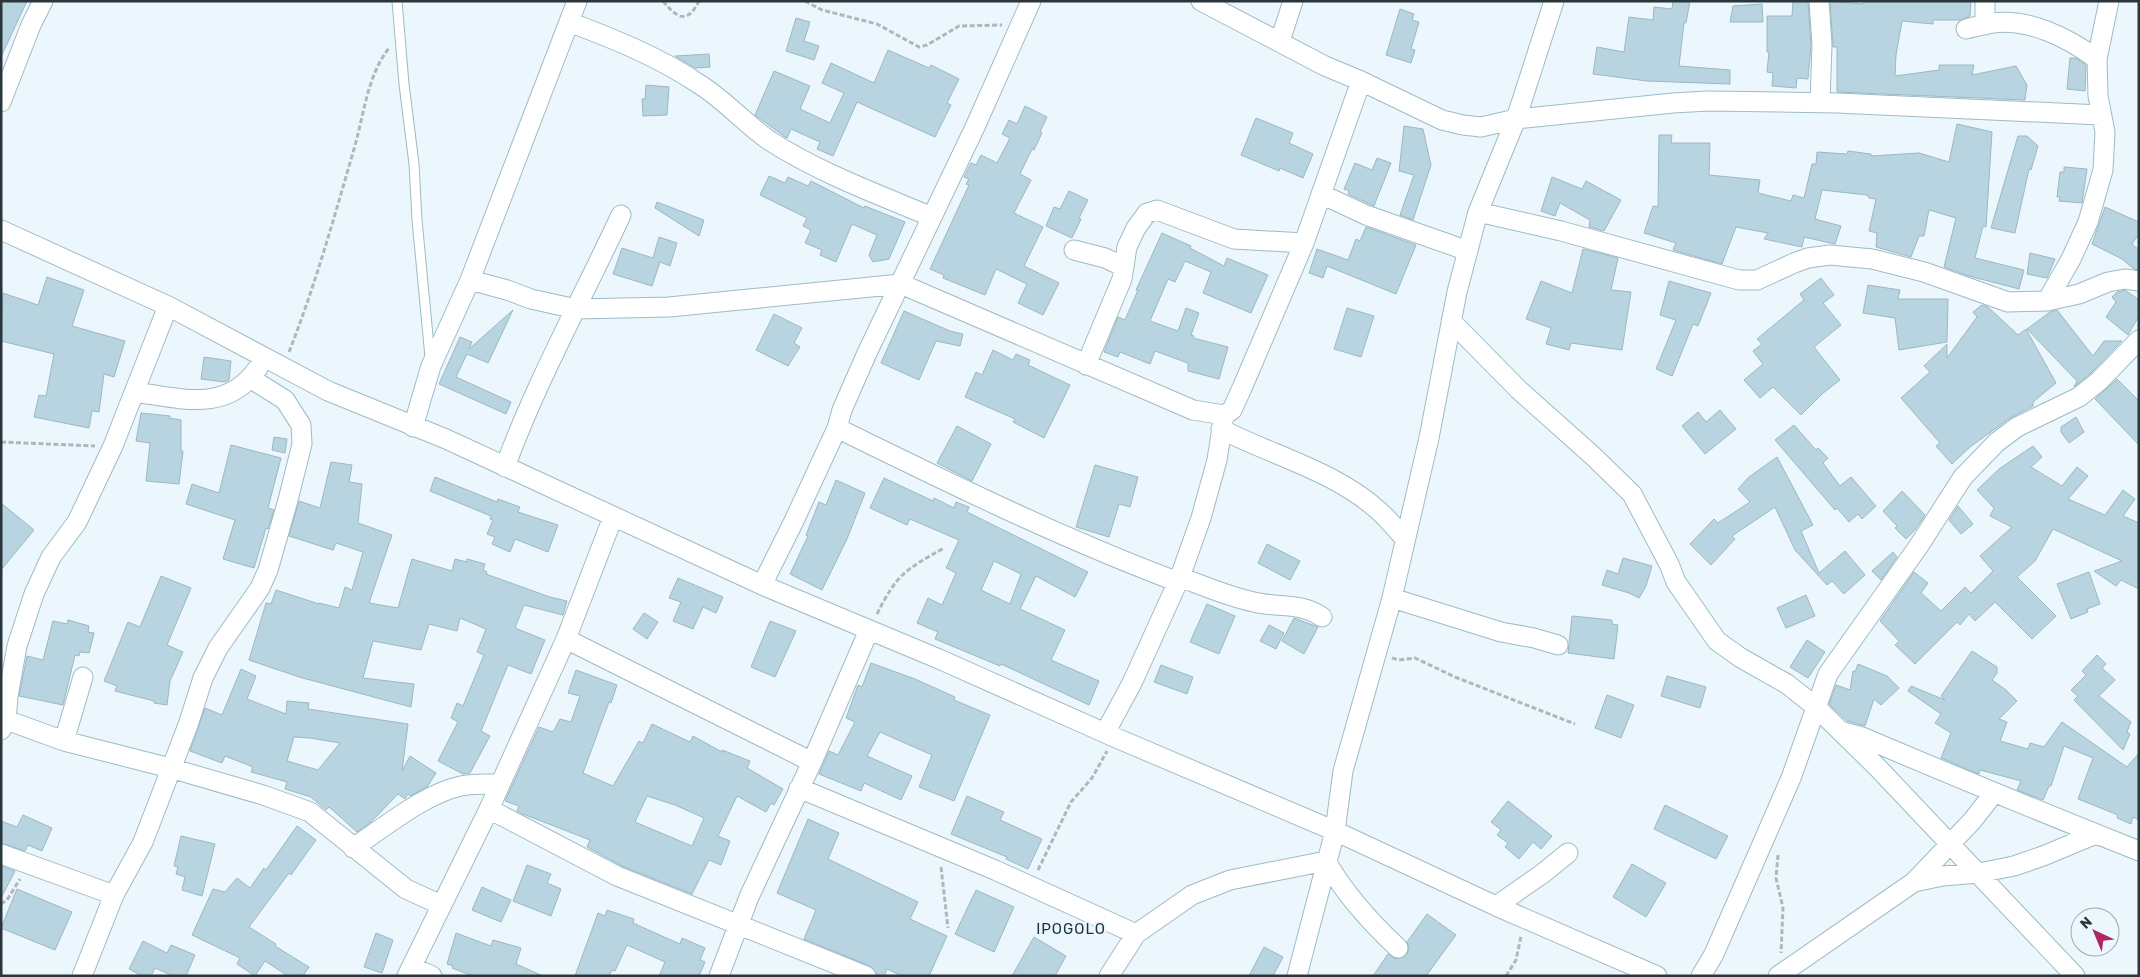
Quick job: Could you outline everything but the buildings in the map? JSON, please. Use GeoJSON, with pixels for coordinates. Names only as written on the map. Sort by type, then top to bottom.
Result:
{"type":"FeatureCollection","features":[{"type":"Feature","properties":{"kind":"street"},"geometry":{"type":"LineString","coordinates":[[1,102],[43,1]]}},
{"type":"Feature","properties":{"kind":"street"},"geometry":{"type":"LineString","coordinates":[[413,427],[431,366],[470,280],[577,1]]}},
{"type":"Feature","properties":{"kind":"street"},"geometry":{"type":"LineString","coordinates":[[762,585],[837,428],[842,410],[867,353],[975,127],[1031,1]]}},
{"type":"Feature","properties":{"kind":"street"},"geometry":{"type":"LineString","coordinates":[[1201,1],[1280,41],[1305,56],[1448,121],[1481,127],[1516,119],[1708,101],[1820,103],[2101,115]]}},
{"type":"Feature","properties":{"kind":"street"},"geometry":{"type":"LineString","coordinates":[[1280,41],[1293,1]]}},
{"type":"Feature","properties":{"kind":"street"},"geometry":{"type":"LineString","coordinates":[[1301,972],[1326,861],[1335,831],[1343,771],[1392,598],[1429,438],[1451,320],[1478,212],[1516,119],[1554,1]]}},
{"type":"Feature","properties":{"kind":"street"},"geometry":{"type":"LineString","coordinates":[[1819,1],[1822,45],[1820,103]]}},
{"type":"Feature","properties":{"kind":"street"},"geometry":{"type":"LineString","coordinates":[[1985,1],[1985,25]]}},
{"type":"Feature","properties":{"kind":"street"},"geometry":{"type":"LineString","coordinates":[[2046,301],[2071,259],[2096,198],[2103,170],[2105,132],[2097,88],[2097,59],[2109,1]]}},
{"type":"Feature","properties":{"kind":"street"},"geometry":{"type":"LineString","coordinates":[[569,22],[616,40],[680,71],[701,84],[770,140],[798,157],[850,183],[932,217]]}},
{"type":"Feature","properties":{"kind":"street"},"geometry":{"type":"LineString","coordinates":[[1966,29],[2005,23],[2034,27],[2068,40],[2097,59]]}},
{"type":"Feature","properties":{"kind":"street"},"geometry":{"type":"LineString","coordinates":[[1109,735],[1179,580],[1202,518],[1217,460],[1222,422],[1232,410],[1304,243],[1362,81]]}},
{"type":"Feature","properties":{"kind":"street"},"geometry":{"type":"LineString","coordinates":[[1321,194],[1366,216],[1468,251]]}},
{"type":"Feature","properties":{"kind":"street"},"geometry":{"type":"LineString","coordinates":[[1086,365],[1122,279],[1127,247],[1136,228],[1147,213],[1154,209],[1234,239],[1304,243]]}},
{"type":"Feature","properties":{"kind":"street"},"geometry":{"type":"LineString","coordinates":[[1478,212],[1561,231],[1739,280],[1757,280],[1808,258],[1830,256],[1872,259],[1924,272],[2008,302],[2046,301],[2079,294],[2108,282],[2125,279],[2139,281]]}},
{"type":"Feature","properties":{"kind":"street"},"geometry":{"type":"LineString","coordinates":[[505,467],[517,434],[554,350],[621,215]]}},
{"type":"Feature","properties":{"kind":"street"},"geometry":{"type":"LineString","coordinates":[[1,230],[168,306],[328,391],[446,439],[762,585],[939,659],[1109,735],[1335,831],[1496,906],[1657,976]]}},
{"type":"Feature","properties":{"kind":"street"},"geometry":{"type":"LineString","coordinates":[[1074,250],[1105,258],[1124,267]]}},
{"type":"Feature","properties":{"kind":"street"},"geometry":{"type":"LineString","coordinates":[[470,280],[531,299],[576,309],[669,307],[901,284],[1222,422],[1247,443],[1268,449],[1300,464],[1355,494],[1379,511],[1405,539]]}},
{"type":"Feature","properties":{"kind":"street"},"geometry":{"type":"LineString","coordinates":[[168,306],[113,446],[77,522],[51,556],[34,594],[17,646],[3,723],[64,741],[170,768],[263,795],[310,812],[406,889],[441,906]]}},
{"type":"Feature","properties":{"kind":"street"},"geometry":{"type":"LineString","coordinates":[[1451,320],[1519,390],[1593,456],[1632,494],[1665,555],[1676,582],[1717,641],[1740,658],[1787,684],[1816,706],[1979,873],[2075,976]]}},
{"type":"Feature","properties":{"kind":"street"},"geometry":{"type":"LineString","coordinates":[[1702,976],[1714,954],[1791,778],[1828,674],[1918,547],[1963,477],[1998,442],[2017,428],[2079,397],[2099,381],[2139,340]]}},
{"type":"Feature","properties":{"kind":"street"},"geometry":{"type":"LineString","coordinates":[[134,392],[198,401],[213,400],[228,395],[242,386],[265,358]]}},
{"type":"Feature","properties":{"kind":"street"},"geometry":{"type":"LineString","coordinates":[[82,976],[114,896],[143,842],[188,725],[203,678],[212,659],[260,588],[268,570],[302,444],[301,425],[285,400],[250,378]]}},
{"type":"Feature","properties":{"kind":"street"},"geometry":{"type":"LineString","coordinates":[[837,428],[900,460],[1111,556],[1179,580],[1239,598],[1268,605],[1298,606],[1312,610],[1322,617]]}},
{"type":"Feature","properties":{"kind":"street"},"geometry":{"type":"LineString","coordinates":[[432,976],[409,971],[489,809],[566,639],[612,517]]}},
{"type":"Feature","properties":{"kind":"street"},"geometry":{"type":"LineString","coordinates":[[1392,598],[1501,632],[1558,645]]}},
{"type":"Feature","properties":{"kind":"street"},"geometry":{"type":"LineString","coordinates":[[719,976],[749,897],[812,762],[869,630]]}},
{"type":"Feature","properties":{"kind":"street"},"geometry":{"type":"LineString","coordinates":[[566,639],[812,762]]}},
{"type":"Feature","properties":{"kind":"street"},"geometry":{"type":"LineString","coordinates":[[64,741],[83,677]]}},
{"type":"Feature","properties":{"kind":"street"},"geometry":{"type":"LineString","coordinates":[[1842,732],[1862,737],[1994,793],[2139,850]]}},
{"type":"Feature","properties":{"kind":"street"},"geometry":{"type":"LineString","coordinates":[[353,848],[423,803],[447,790],[462,786],[500,784]]}},
{"type":"Feature","properties":{"kind":"street"},"geometry":{"type":"LineString","coordinates":[[799,788],[1077,906],[1136,934]]}},
{"type":"Feature","properties":{"kind":"street"},"geometry":{"type":"LineString","coordinates":[[1779,975],[1914,882],[1972,821],[1994,793]]}},
{"type":"Feature","properties":{"kind":"street"},"geometry":{"type":"LineString","coordinates":[[489,809],[617,876],[866,976]]}},
{"type":"Feature","properties":{"kind":"street"},"geometry":{"type":"LineString","coordinates":[[1914,882],[2014,866],[2096,834]]}},
{"type":"Feature","properties":{"kind":"street"},"geometry":{"type":"LineString","coordinates":[[1496,906],[1568,853]]}},
{"type":"Feature","properties":{"kind":"street"},"geometry":{"type":"LineString","coordinates":[[1,854],[114,896]]}},
{"type":"Feature","properties":{"kind":"street"},"geometry":{"type":"LineString","coordinates":[[1109,976],[1136,934],[1192,895],[1222,883],[1326,861]]}},
{"type":"Feature","properties":{"kind":"street"},"geometry":{"type":"LineString","coordinates":[[1326,861],[1339,883],[1354,902],[1398,948]]}},
{"type":"Feature","properties":{"kind":"lane"},"geometry":{"type":"LineString","coordinates":[[397,1],[414,164],[416,220],[431,366]]}},
{"type":"Feature","properties":{"kind":"path"},"geometry":{"type":"LineString","coordinates":[[663,1],[677,17],[683,18],[691,13],[699,1]]}},
{"type":"Feature","properties":{"kind":"path"},"geometry":{"type":"LineString","coordinates":[[805,1],[822,10],[877,24],[918,47],[927,45],[962,26],[1020,24]]}},
{"type":"Feature","properties":{"kind":"path"},"geometry":{"type":"LineString","coordinates":[[283,367],[320,268],[363,120],[371,84],[381,59],[400,34]]}},
{"type":"Feature","properties":{"kind":"path"},"geometry":{"type":"LineString","coordinates":[[1,442],[26,445],[113,446]]}},
{"type":"Feature","properties":{"kind":"path"},"geometry":{"type":"LineString","coordinates":[[869,630],[897,580],[908,569],[944,548]]}},
{"type":"Feature","properties":{"kind":"path"},"geometry":{"type":"LineString","coordinates":[[1377,653],[1399,660],[1415,658],[1454,677],[1576,724]]}},
{"type":"Feature","properties":{"kind":"path"},"geometry":{"type":"LineString","coordinates":[[1031,887],[1071,802],[1092,778],[1109,735]]}},
{"type":"Feature","properties":{"kind":"path"},"geometry":{"type":"LineString","coordinates":[[941,848],[942,886],[948,928]]}},
{"type":"Feature","properties":{"kind":"path"},"geometry":{"type":"LineString","coordinates":[[1779,853],[1776,878],[1782,908],[1779,975]]}},
{"type":"Feature","properties":{"kind":"path"},"geometry":{"type":"LineString","coordinates":[[1,904],[11,895],[28,864]]}},
{"type":"Feature","properties":{"kind":"path"},"geometry":{"type":"LineString","coordinates":[[1506,976],[1516,960],[1525,918]]}},
{"type":"Feature","properties":{"kind":"district","name":"IPOGOLO"},"geometry":{"type":"Point","coordinates":[1071,929]}}]}
